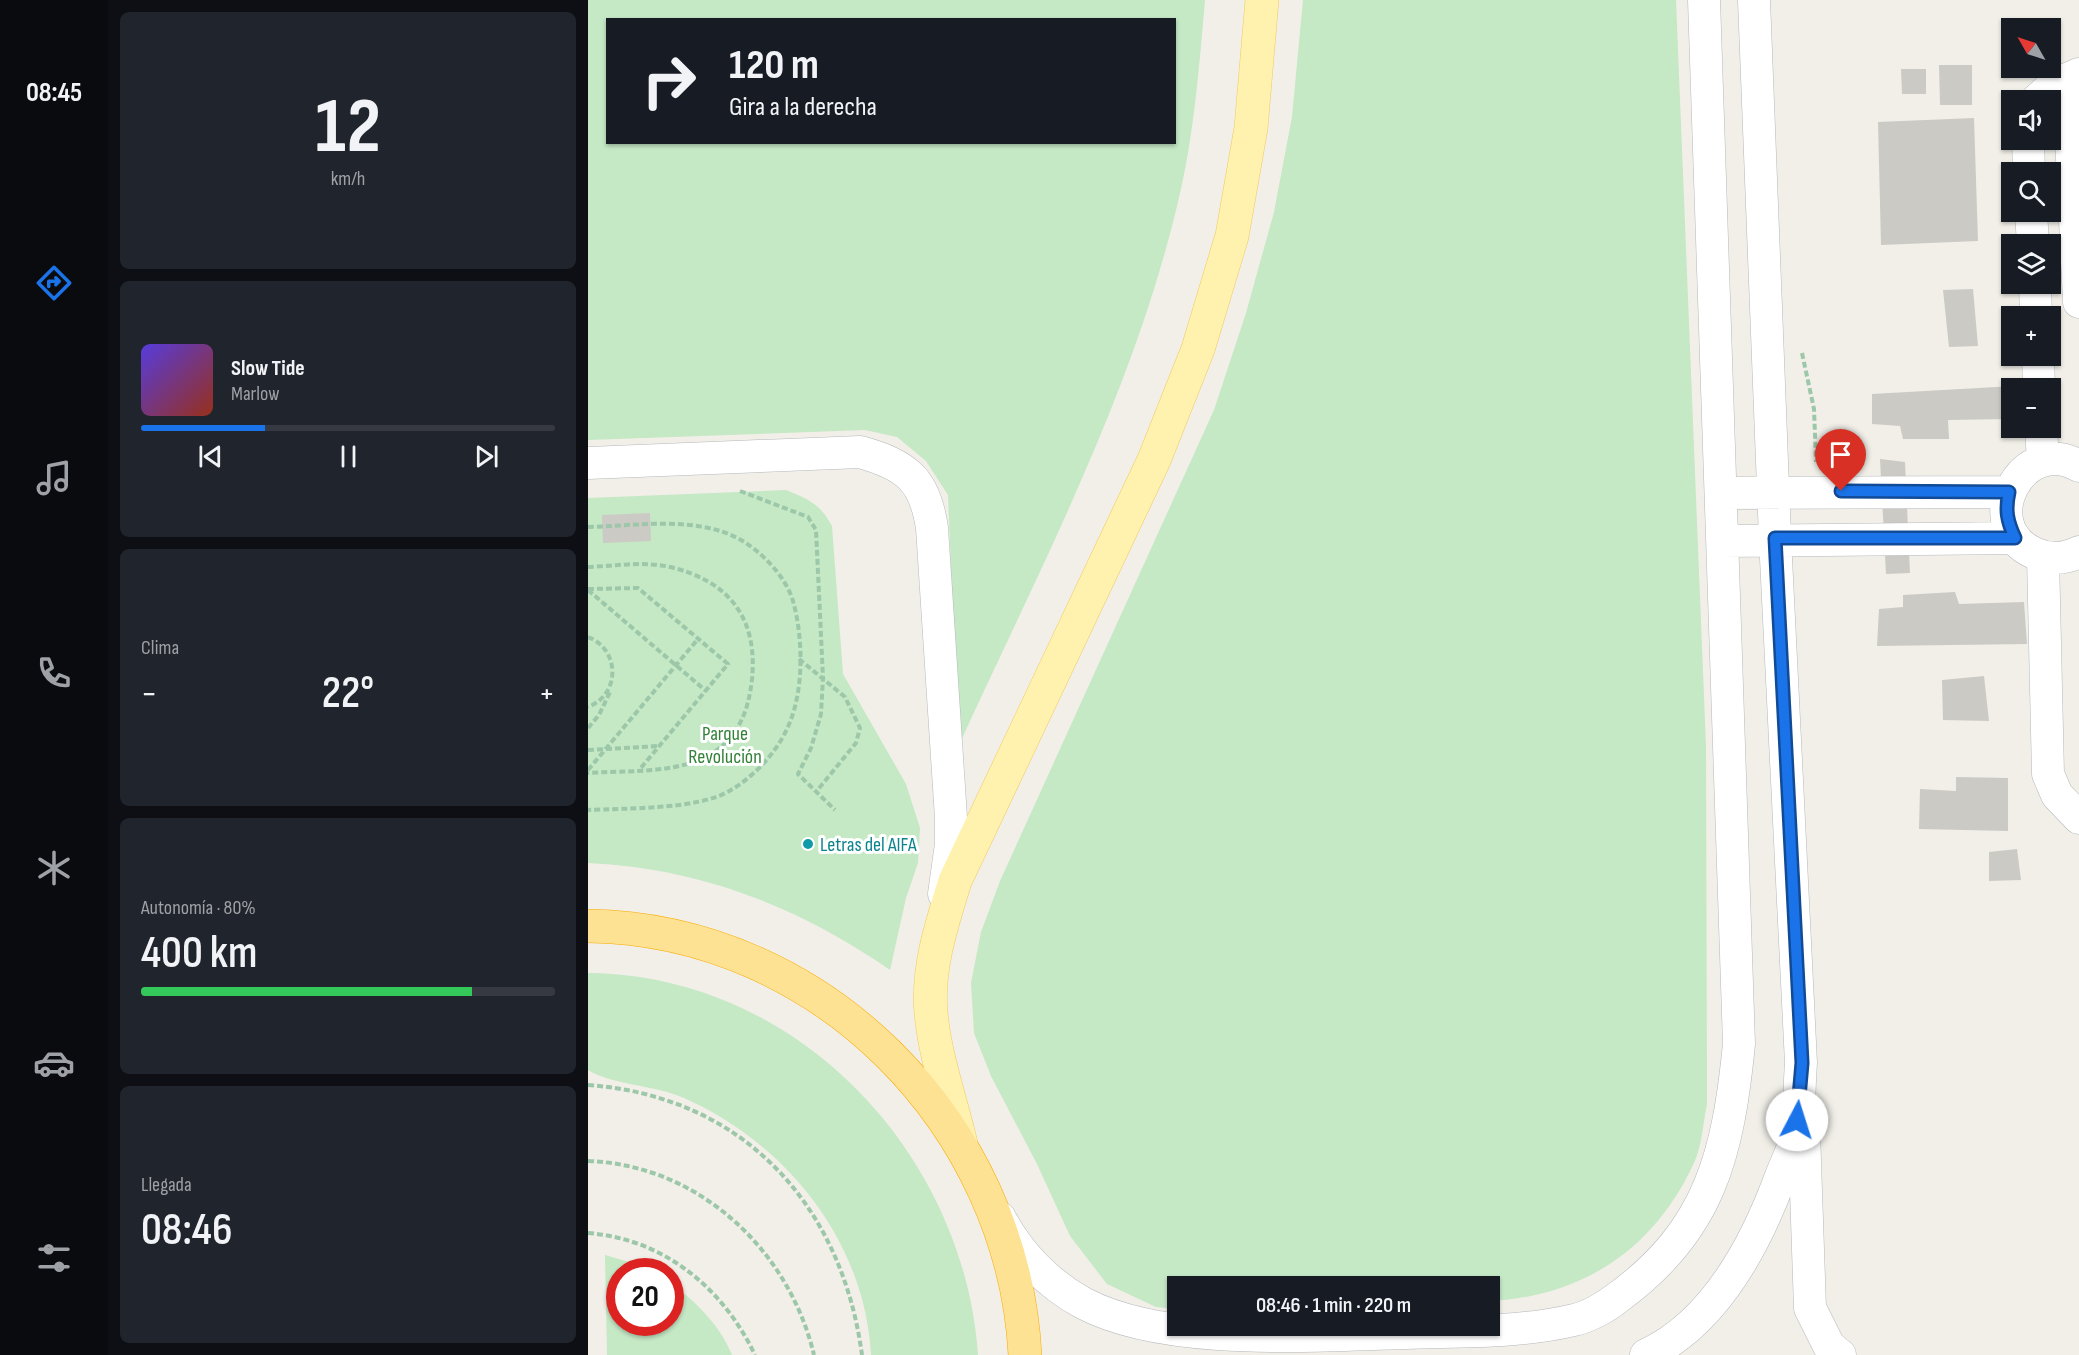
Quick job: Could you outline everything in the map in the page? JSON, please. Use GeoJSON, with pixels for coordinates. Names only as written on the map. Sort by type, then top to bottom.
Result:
{"type":"FeatureCollection","features":[{"type":"Feature","properties":{"kind":"highway"},"geometry":{"type":"LineString","coordinates":[[588,926],[642,931],[683,939],[732,954],[798,985],[866,1032],[901,1066],[933,1103],[961,1144],[984,1188],[1002,1234],[1015,1281],[1024,1355]]}},
{"type":"Feature","properties":{"kind":"main road"},"geometry":{"type":"LineString","coordinates":[[961,1144],[938,1055],[931,1012],[931,973],[938,937],[955,881],[1154,460],[1198,349],[1232,236],[1251,128],[1262,0]]}},
{"type":"Feature","properties":{"kind":"lane"},"geometry":{"type":"LineString","coordinates":[[984,1188],[1008,1233],[1039,1271],[1083,1303],[1138,1323],[1268,1337],[1525,1329],[1578,1320],[1615,1300],[1663,1260],[1696,1215],[1721,1159],[1733,1108],[1739,1044],[1704,0]]}},
{"type":"Feature","properties":{"kind":"lane"},"geometry":{"type":"LineString","coordinates":[[1754,0],[1775,538],[1802,1063],[1810,1308],[1829,1346],[1840,1355]]}},
{"type":"Feature","properties":{"kind":"lane"},"geometry":{"type":"LineString","coordinates":[[2048,90],[2053,85],[2079,74]]}},
{"type":"Feature","properties":{"kind":"lane"},"geometry":{"type":"LineString","coordinates":[[2079,95],[2070,118],[2079,302]]}},
{"type":"Feature","properties":{"kind":"lane"},"geometry":{"type":"LineString","coordinates":[[2042,438],[2043,461]]}},
{"type":"Feature","properties":{"kind":"lane"},"geometry":{"type":"LineString","coordinates":[[588,463],[860,452],[885,459],[906,472],[921,488],[929,507],[932,528],[951,818],[948,870],[938,937]]}},
{"type":"Feature","properties":{"kind":"lane"},"geometry":{"type":"LineString","coordinates":[[2079,466],[2058,459],[2043,461],[2028,467],[2017,478],[2009,492],[2006,507],[2007,522],[2015,538],[2027,550],[2043,557],[2060,558],[2079,552]]}},
{"type":"Feature","properties":{"kind":"lane"},"geometry":{"type":"LineString","coordinates":[[1722,493],[1774,491],[2009,492]]}},
{"type":"Feature","properties":{"kind":"lane"},"geometry":{"type":"LineString","coordinates":[[1723,541],[1775,538],[2015,538]]}},
{"type":"Feature","properties":{"kind":"lane"},"geometry":{"type":"LineString","coordinates":[[2043,557],[2048,774],[2057,795],[2079,818]]}},
{"type":"Feature","properties":{"kind":"lane"},"geometry":{"type":"LineString","coordinates":[[1646,1355],[1663,1347],[1710,1305],[1746,1254],[1774,1196],[1795,1138],[1802,1063]]}},
{"type":"Feature","properties":{"kind":"path"},"geometry":{"type":"LineString","coordinates":[[738,490],[808,517],[816,530],[823,678],[821,714],[811,748],[798,774],[835,810]]}},
{"type":"Feature","properties":{"kind":"path"},"geometry":{"type":"LineString","coordinates":[[588,527],[677,525],[713,530],[740,540],[761,555],[778,574],[793,600],[799,637],[799,687],[790,722],[774,752],[753,774],[730,792],[703,801],[665,806],[588,810]]}},
{"type":"Feature","properties":{"kind":"path"},"geometry":{"type":"LineString","coordinates":[[588,567],[634,565],[668,567],[698,576],[723,592],[742,612],[751,642],[752,673],[749,707],[735,732],[716,751],[691,762],[639,770],[588,771]]}},
{"type":"Feature","properties":{"kind":"path"},"geometry":{"type":"LineString","coordinates":[[588,589],[638,588],[728,664],[639,770]]}},
{"type":"Feature","properties":{"kind":"path"},"geometry":{"type":"LineString","coordinates":[[588,589],[706,692]]}},
{"type":"Feature","properties":{"kind":"path"},"geometry":{"type":"LineString","coordinates":[[588,638],[605,649],[613,674],[610,687],[604,697],[588,707]]}},
{"type":"Feature","properties":{"kind":"path"},"geometry":{"type":"LineString","coordinates":[[588,771],[698,639]]}},
{"type":"Feature","properties":{"kind":"path"},"geometry":{"type":"LineString","coordinates":[[799,659],[846,697],[860,728],[860,735],[816,792]]}},
{"type":"Feature","properties":{"kind":"path"},"geometry":{"type":"LineString","coordinates":[[588,728],[605,703],[613,674]]}},
{"type":"Feature","properties":{"kind":"path"},"geometry":{"type":"LineString","coordinates":[[588,750],[659,746]]}},
{"type":"Feature","properties":{"kind":"path"},"geometry":{"type":"LineString","coordinates":[[588,1085],[634,1091],[689,1109],[740,1138],[765,1158],[808,1206],[836,1253],[851,1294],[862,1355]]}},
{"type":"Feature","properties":{"kind":"path"},"geometry":{"type":"LineString","coordinates":[[588,1161],[628,1166],[659,1175],[688,1188],[741,1225],[782,1275],[797,1303],[814,1355]]}},
{"type":"Feature","properties":{"kind":"path"},"geometry":{"type":"LineString","coordinates":[[588,1233],[637,1243],[668,1256],[695,1275],[719,1298],[739,1324],[754,1355]]}},
{"type":"Feature","properties":{"kind":"green space"},"geometry":{"type":"Polygon","coordinates":[[[588,0],[1205,0],[1195,102],[1184,177],[1159,273],[1136,343],[1081,480],[958,747],[948,495],[926,461],[897,437],[865,430],[588,440],[588,0]]]}},
{"type":"Feature","properties":{"kind":"green space"},"geometry":{"type":"Polygon","coordinates":[[[1303,0],[1676,0],[1706,746],[1707,1104],[1701,1142],[1694,1163],[1678,1193],[1637,1243],[1612,1262],[1585,1278],[1556,1289],[1524,1297],[1500,1300],[1500,1276],[1167,1276],[1167,1308],[1156,1307],[1107,1284],[1070,1236],[1037,1164],[991,1076],[974,1033],[971,983],[981,932],[1000,881],[1214,410],[1246,313],[1274,212],[1292,117],[1303,0]]]}},
{"type":"Feature","properties":{"kind":"green space","name":"Parque Revolución"},"geometry":{"type":"Polygon","coordinates":[[[786,490],[813,503],[823,512],[832,526],[843,674],[906,784],[920,828],[918,863],[906,898],[890,970],[820,927],[747,895],[709,882],[670,873],[629,866],[588,863],[588,498],[786,490]]]}},
{"type":"Feature","properties":{"kind":"green space"},"geometry":{"type":"Polygon","coordinates":[[[588,973],[664,982],[735,1005],[800,1041],[856,1089],[904,1145],[941,1210],[966,1280],[978,1355],[871,1355],[865,1313],[854,1273],[836,1235],[813,1201],[786,1169],[755,1141],[721,1117],[684,1098],[660,1090],[609,1079],[588,1070],[588,973]]]}},
{"type":"Feature","properties":{"kind":"green space"},"geometry":{"type":"Polygon","coordinates":[[[605,1255],[615,1258],[606,1258],[606,1305],[605,1255]]]}},
{"type":"Feature","properties":{"kind":"green space"},"geometry":{"type":"Polygon","coordinates":[[[684,1294],[714,1324],[732,1355],[607,1355],[607,1336],[684,1336],[684,1294]]]}},
{"type":"Feature","properties":{"kind":"building"},"geometry":{"type":"Polygon","coordinates":[[[1939,65],[1972,65],[1972,105],[1940,105],[1939,65]]]}},
{"type":"Feature","properties":{"kind":"building"},"geometry":{"type":"Polygon","coordinates":[[[1901,69],[1926,69],[1926,94],[1902,94],[1901,69]]]}},
{"type":"Feature","properties":{"kind":"building"},"geometry":{"type":"Polygon","coordinates":[[[1974,118],[1978,241],[1881,245],[1878,122],[1974,118]]]}},
{"type":"Feature","properties":{"kind":"building"},"geometry":{"type":"Polygon","coordinates":[[[1973,289],[1978,346],[1949,347],[1943,290],[1973,289]]]}},
{"type":"Feature","properties":{"kind":"building"},"geometry":{"type":"Polygon","coordinates":[[[2001,387],[2001,419],[1948,420],[1949,439],[1903,439],[1900,426],[1872,424],[1872,394],[2001,387]]]}},
{"type":"Feature","properties":{"kind":"building"},"geometry":{"type":"Polygon","coordinates":[[[1880,459],[1905,462],[1910,573],[1886,574],[1880,459]]]}},
{"type":"Feature","properties":{"kind":"building"},"geometry":{"type":"Polygon","coordinates":[[[650,513],[651,541],[603,543],[602,515],[650,513]]]}},
{"type":"Feature","properties":{"kind":"building"},"geometry":{"type":"Polygon","coordinates":[[[1955,592],[1959,604],[2024,602],[2027,644],[1877,646],[1879,609],[1903,607],[1903,595],[1955,592]]]}},
{"type":"Feature","properties":{"kind":"building"},"geometry":{"type":"Polygon","coordinates":[[[1984,676],[1989,721],[1943,720],[1942,680],[1984,676]]]}},
{"type":"Feature","properties":{"kind":"building"},"geometry":{"type":"Polygon","coordinates":[[[1956,777],[2008,778],[2008,831],[1919,829],[1920,789],[1956,791],[1956,777]]]}},
{"type":"Feature","properties":{"kind":"building"},"geometry":{"type":"Polygon","coordinates":[[[2017,849],[2021,880],[1989,881],[1989,852],[2017,849]]]}},
{"type":"Feature","properties":{"kind":"place","name":"Letras del AIFA"},"geometry":{"type":"Point","coordinates":[808,844]}},
{"type":"Feature","properties":{"kind":"route"},"geometry":{"type":"LineString","coordinates":[[1797,1120],[1802,1063],[1775,538],[2015,538],[2007,522],[2006,507],[2009,492],[1841,491]]}}]}
